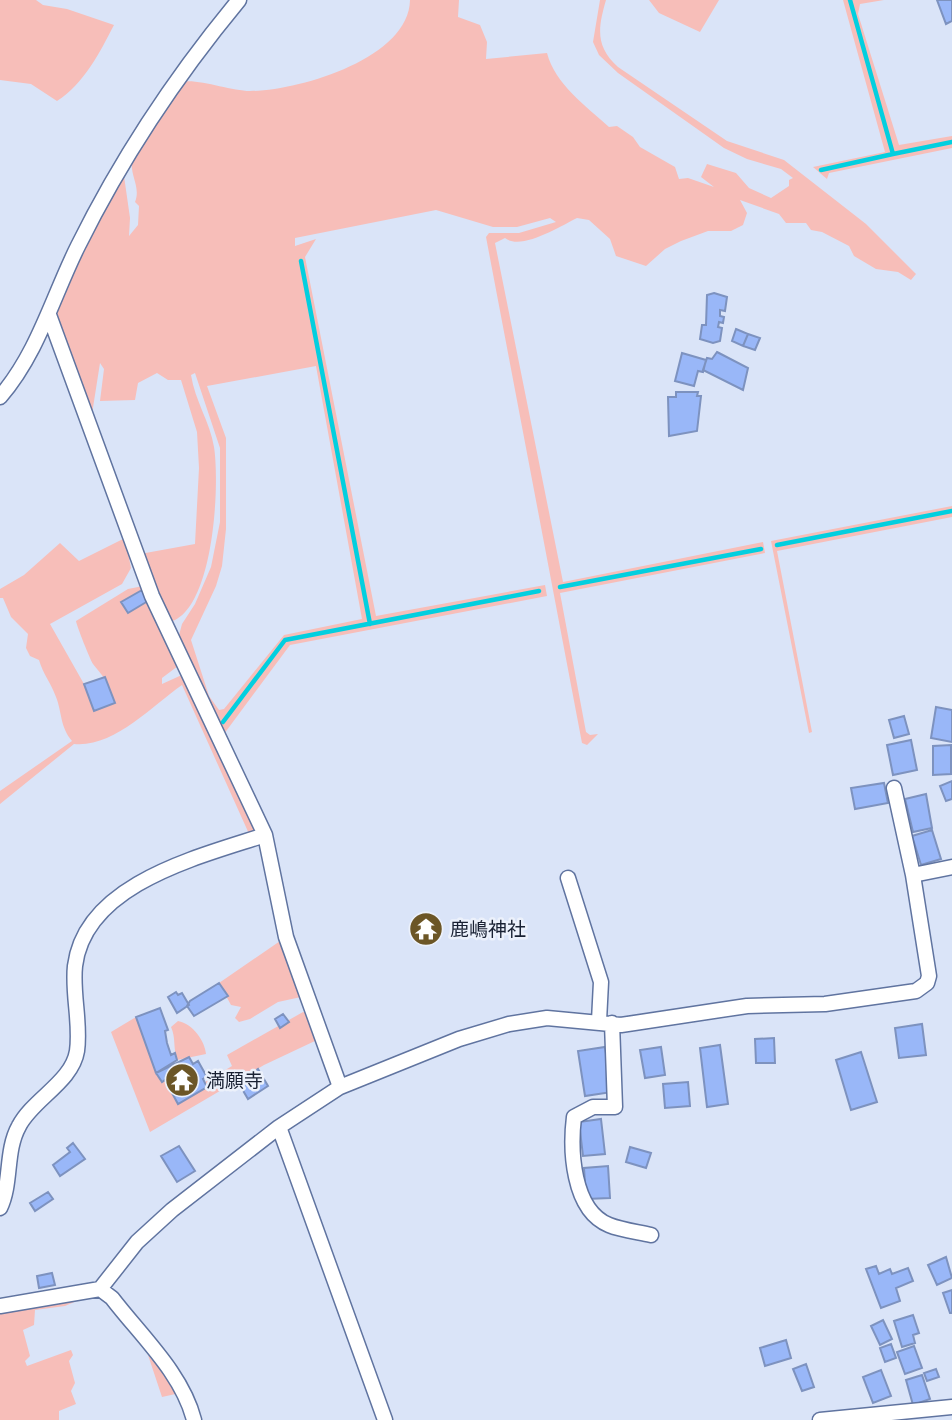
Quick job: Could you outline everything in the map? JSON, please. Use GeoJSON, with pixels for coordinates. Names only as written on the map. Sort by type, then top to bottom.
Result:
{"type":"FeatureCollection","features":[{"type":"Feature","properties":{"kind":"street"},"geometry":{"type":"LineString","coordinates":[[0,397],[14,381],[49,315],[78,245],[141,133],[239,0]]}},
{"type":"Feature","properties":{"kind":"street"},"geometry":{"type":"LineString","coordinates":[[49,315],[152,596],[265,835],[286,937],[340,1087]]}},
{"type":"Feature","properties":{"kind":"street"},"geometry":{"type":"LineString","coordinates":[[0,1306],[100,1289],[151,1228],[208,1179],[279,1127],[340,1087],[459,1039],[509,1024],[547,1018],[641,1022],[747,1006],[857,1000],[923,988],[929,976],[913,875],[894,788]]}},
{"type":"Feature","properties":{"kind":"street"},"geometry":{"type":"LineString","coordinates":[[0,1208],[18,1127],[64,1075],[77,1051],[74,982],[84,932],[121,893],[219,850],[265,835]]}},
{"type":"Feature","properties":{"kind":"street"},"geometry":{"type":"LineString","coordinates":[[913,875],[952,867]]}},
{"type":"Feature","properties":{"kind":"street"},"geometry":{"type":"LineString","coordinates":[[568,877],[601,982],[615,1107],[593,1107],[574,1117],[572,1159],[580,1192],[607,1225],[651,1235]]}},
{"type":"Feature","properties":{"kind":"street"},"geometry":{"type":"LineString","coordinates":[[279,1127],[385,1420]]}},
{"type":"Feature","properties":{"kind":"street"},"geometry":{"type":"LineString","coordinates":[[100,1289],[112,1298],[185,1391],[194,1420]]}},
{"type":"Feature","properties":{"kind":"street"},"geometry":{"type":"LineString","coordinates":[[820,1420],[952,1408]]}},
{"type":"Feature","properties":{"kind":"shaded area"},"geometry":{"type":"Polygon","coordinates":[[[0,0],[36,0],[43,5],[67,9],[114,25],[83,77],[57,101],[31,84],[0,80],[0,0]]]}},
{"type":"Feature","properties":{"kind":"shaded area"},"geometry":{"type":"Polygon","coordinates":[[[410,0],[459,0],[458,17],[480,25],[487,42],[486,59],[547,53],[557,75],[581,103],[609,127],[617,126],[633,137],[640,147],[675,167],[679,179],[688,178],[714,187],[701,177],[707,164],[736,173],[749,188],[771,198],[789,186],[789,180],[793,178],[781,169],[747,159],[724,148],[618,73],[599,55],[593,42],[600,0],[606,0],[600,36],[605,52],[618,67],[727,141],[784,160],[866,224],[916,274],[911,280],[898,272],[876,269],[854,256],[849,246],[822,232],[811,230],[806,223],[786,223],[779,214],[740,200],[747,213],[743,225],[731,231],[708,231],[681,241],[665,249],[646,266],[616,256],[610,239],[589,220],[577,218],[531,239],[512,241],[505,238],[495,243],[563,582],[763,542],[765,553],[560,593],[586,732],[590,735],[598,734],[587,745],[582,743],[486,237],[489,233],[519,233],[556,222],[550,218],[517,227],[493,227],[436,210],[295,238],[295,246],[316,239],[305,257],[376,616],[545,585],[547,596],[290,645],[224,734],[178,639],[182,624],[195,604],[211,567],[220,522],[220,448],[195,373],[191,375],[193,385],[214,447],[214,515],[205,571],[196,595],[185,613],[170,622],[140,554],[195,544],[199,468],[197,432],[181,380],[168,380],[157,373],[138,383],[135,400],[100,401],[104,369],[100,363],[92,414],[55,316],[76,262],[124,176],[130,218],[129,236],[138,225],[139,206],[135,202],[137,191],[132,161],[181,82],[250,91],[270,90],[321,78],[371,55],[391,39],[405,21],[410,0]],[[316,366],[207,386],[226,438],[226,529],[222,566],[216,586],[191,640],[209,696],[219,710],[224,709],[284,635],[362,619],[316,366]]]}},
{"type":"Feature","properties":{"kind":"shaded area"},"geometry":{"type":"Polygon","coordinates":[[[649,0],[719,0],[700,32],[659,13],[649,0]]]}},
{"type":"Feature","properties":{"kind":"shaded area"},"geometry":{"type":"Polygon","coordinates":[[[843,0],[884,0],[860,4],[858,14],[899,145],[952,136],[952,148],[829,173],[827,179],[813,167],[885,152],[843,0]]]}},
{"type":"Feature","properties":{"kind":"shaded area"},"geometry":{"type":"Polygon","coordinates":[[[952,506],[952,517],[777,551],[812,732],[809,733],[771,541],[952,506]]]}},
{"type":"Feature","properties":{"kind":"shaded area"},"geometry":{"type":"Polygon","coordinates":[[[125,538],[131,568],[122,584],[50,624],[84,684],[110,694],[106,681],[91,661],[76,621],[128,589],[143,586],[178,666],[162,678],[162,684],[184,674],[255,829],[250,836],[182,685],[117,733],[89,744],[74,744],[0,804],[0,791],[72,741],[65,730],[56,697],[39,660],[30,656],[26,648],[28,634],[11,617],[3,598],[0,598],[0,589],[24,575],[60,543],[79,561],[125,538]]]}},
{"type":"Feature","properties":{"kind":"shaded area"},"geometry":{"type":"Polygon","coordinates":[[[283,939],[301,997],[278,1002],[250,1019],[239,1022],[235,1018],[241,1007],[231,1005],[219,983],[283,939]]]}},
{"type":"Feature","properties":{"kind":"shaded area"},"geometry":{"type":"Polygon","coordinates":[[[303,1012],[307,1013],[317,1040],[264,1065],[150,1132],[111,1032],[136,1017],[162,1082],[165,1080],[178,1103],[207,1087],[205,1082],[232,1066],[227,1055],[303,1012]]]}},
{"type":"Feature","properties":{"kind":"shaded area"},"geometry":{"type":"Polygon","coordinates":[[[178,1021],[197,1034],[206,1054],[177,1060],[171,1027],[178,1021]]]}},
{"type":"Feature","properties":{"kind":"shaded area"},"geometry":{"type":"Polygon","coordinates":[[[86,1297],[65,1306],[35,1310],[34,1325],[23,1330],[30,1356],[25,1361],[27,1366],[71,1350],[73,1355],[69,1361],[75,1383],[71,1391],[76,1404],[59,1411],[59,1420],[0,1420],[0,1312],[86,1297]]]}},
{"type":"Feature","properties":{"kind":"shaded area"},"geometry":{"type":"Polygon","coordinates":[[[148,1355],[180,1393],[162,1397],[148,1355]]]}},
{"type":"Feature","properties":{"kind":"building"},"geometry":{"type":"Polygon","coordinates":[[[937,0],[952,0],[952,21],[946,24],[937,0]]]}},
{"type":"Feature","properties":{"kind":"building"},"geometry":{"type":"Polygon","coordinates":[[[714,293],[727,297],[725,311],[720,310],[720,316],[724,317],[723,323],[719,322],[718,327],[722,328],[720,341],[713,343],[700,339],[702,325],[706,325],[707,295],[714,293]]]}},
{"type":"Feature","properties":{"kind":"building"},"geometry":{"type":"Polygon","coordinates":[[[736,329],[748,334],[743,346],[732,341],[736,329]]]}},
{"type":"Feature","properties":{"kind":"building"},"geometry":{"type":"Polygon","coordinates":[[[748,334],[760,338],[755,350],[743,346],[748,334]]]}},
{"type":"Feature","properties":{"kind":"building"},"geometry":{"type":"Polygon","coordinates":[[[717,352],[748,368],[743,390],[703,370],[707,358],[712,359],[717,352]]]}},
{"type":"Feature","properties":{"kind":"building"},"geometry":{"type":"Polygon","coordinates":[[[682,353],[706,360],[703,372],[698,371],[694,386],[675,381],[682,353]]]}},
{"type":"Feature","properties":{"kind":"building"},"geometry":{"type":"Polygon","coordinates":[[[676,392],[698,392],[697,396],[701,396],[697,431],[669,436],[668,397],[676,397],[676,392]]]}},
{"type":"Feature","properties":{"kind":"building"},"geometry":{"type":"Polygon","coordinates":[[[142,590],[148,601],[128,613],[121,602],[142,590]]]}},
{"type":"Feature","properties":{"kind":"building"},"geometry":{"type":"Polygon","coordinates":[[[105,677],[115,703],[94,711],[84,684],[105,677]]]}},
{"type":"Feature","properties":{"kind":"building"},"geometry":{"type":"Polygon","coordinates":[[[936,707],[952,710],[952,742],[931,738],[936,707]]]}},
{"type":"Feature","properties":{"kind":"building"},"geometry":{"type":"Polygon","coordinates":[[[904,716],[909,734],[894,738],[889,720],[904,716]]]}},
{"type":"Feature","properties":{"kind":"building"},"geometry":{"type":"Polygon","coordinates":[[[911,740],[917,770],[893,775],[887,745],[911,740]]]}},
{"type":"Feature","properties":{"kind":"building"},"geometry":{"type":"Polygon","coordinates":[[[951,745],[951,774],[933,775],[933,746],[951,745]]]}},
{"type":"Feature","properties":{"kind":"building"},"geometry":{"type":"Polygon","coordinates":[[[952,781],[952,799],[946,801],[940,786],[952,781]]]}},
{"type":"Feature","properties":{"kind":"building"},"geometry":{"type":"Polygon","coordinates":[[[884,783],[888,803],[855,809],[851,788],[884,783]]]}},
{"type":"Feature","properties":{"kind":"building"},"geometry":{"type":"Polygon","coordinates":[[[926,794],[932,828],[913,832],[905,799],[926,794]]]}},
{"type":"Feature","properties":{"kind":"building"},"geometry":{"type":"Polygon","coordinates":[[[932,830],[941,859],[921,865],[912,836],[932,830]]]}},
{"type":"Feature","properties":{"kind":"building","name":"鹿嶋神社"},"geometry":{"type":"Polygon","coordinates":[[[432,921],[432,925],[437,925],[437,932],[421,936],[420,932],[416,932],[416,925],[421,925],[420,922],[432,921]]]}},
{"type":"Feature","properties":{"kind":"building"},"geometry":{"type":"Polygon","coordinates":[[[219,983],[228,996],[194,1016],[187,1006],[190,1001],[219,983]]]}},
{"type":"Feature","properties":{"kind":"building"},"geometry":{"type":"Polygon","coordinates":[[[176,992],[178,995],[182,993],[189,1005],[177,1013],[168,997],[176,992]]]}},
{"type":"Feature","properties":{"kind":"building"},"geometry":{"type":"Polygon","coordinates":[[[160,1008],[168,1030],[165,1031],[167,1043],[171,1055],[175,1053],[177,1060],[156,1073],[136,1017],[160,1008]]]}},
{"type":"Feature","properties":{"kind":"building"},"geometry":{"type":"Polygon","coordinates":[[[283,1014],[289,1022],[280,1028],[275,1019],[283,1014]]]}},
{"type":"Feature","properties":{"kind":"building"},"geometry":{"type":"Polygon","coordinates":[[[922,1024],[926,1055],[899,1058],[895,1028],[922,1024]]]}},
{"type":"Feature","properties":{"kind":"building"},"geometry":{"type":"Polygon","coordinates":[[[774,1038],[775,1063],[756,1063],[755,1039],[774,1038]]]}},
{"type":"Feature","properties":{"kind":"building"},"geometry":{"type":"Polygon","coordinates":[[[720,1045],[728,1104],[707,1107],[700,1048],[720,1045]]]}},
{"type":"Feature","properties":{"kind":"building"},"geometry":{"type":"Polygon","coordinates":[[[605,1047],[612,1092],[585,1096],[578,1051],[605,1047]]]}},
{"type":"Feature","properties":{"kind":"building"},"geometry":{"type":"Polygon","coordinates":[[[661,1047],[665,1075],[645,1078],[640,1050],[661,1047]]]}},
{"type":"Feature","properties":{"kind":"building"},"geometry":{"type":"Polygon","coordinates":[[[861,1052],[877,1102],[851,1110],[836,1060],[861,1052]]]}},
{"type":"Feature","properties":{"kind":"building","name":"満願寺"},"geometry":{"type":"Polygon","coordinates":[[[189,1057],[193,1064],[198,1061],[207,1077],[203,1079],[207,1087],[178,1104],[165,1080],[162,1082],[156,1073],[189,1057]]]}},
{"type":"Feature","properties":{"kind":"building"},"geometry":{"type":"Polygon","coordinates":[[[258,1069],[268,1086],[248,1099],[238,1082],[258,1069]]]}},
{"type":"Feature","properties":{"kind":"building"},"geometry":{"type":"Polygon","coordinates":[[[688,1082],[690,1106],[665,1108],[663,1084],[688,1082]]]}},
{"type":"Feature","properties":{"kind":"building"},"geometry":{"type":"Polygon","coordinates":[[[601,1119],[605,1154],[583,1156],[579,1122],[601,1119]]]}},
{"type":"Feature","properties":{"kind":"building"},"geometry":{"type":"Polygon","coordinates":[[[73,1143],[85,1159],[60,1176],[53,1165],[70,1152],[67,1148],[73,1143]]]}},
{"type":"Feature","properties":{"kind":"building"},"geometry":{"type":"Polygon","coordinates":[[[179,1146],[195,1171],[177,1182],[161,1156],[179,1146]]]}},
{"type":"Feature","properties":{"kind":"building"},"geometry":{"type":"Polygon","coordinates":[[[630,1147],[651,1153],[646,1168],[626,1162],[630,1147]]]}},
{"type":"Feature","properties":{"kind":"building"},"geometry":{"type":"Polygon","coordinates":[[[608,1166],[610,1198],[586,1199],[584,1168],[608,1166]]]}},
{"type":"Feature","properties":{"kind":"building"},"geometry":{"type":"Polygon","coordinates":[[[48,1192],[53,1199],[35,1211],[30,1203],[48,1192]]]}},
{"type":"Feature","properties":{"kind":"building"},"geometry":{"type":"Polygon","coordinates":[[[946,1257],[952,1278],[937,1285],[928,1265],[946,1257]]]}},
{"type":"Feature","properties":{"kind":"building"},"geometry":{"type":"Polygon","coordinates":[[[876,1266],[879,1274],[890,1269],[892,1274],[908,1268],[913,1281],[896,1288],[900,1301],[881,1308],[866,1269],[876,1266]]]}},
{"type":"Feature","properties":{"kind":"building"},"geometry":{"type":"Polygon","coordinates":[[[52,1273],[55,1285],[39,1288],[37,1276],[52,1273]]]}},
{"type":"Feature","properties":{"kind":"building"},"geometry":{"type":"Polygon","coordinates":[[[952,1290],[952,1313],[950,1313],[943,1293],[952,1290]]]}},
{"type":"Feature","properties":{"kind":"building"},"geometry":{"type":"Polygon","coordinates":[[[913,1315],[919,1333],[913,1335],[915,1343],[902,1347],[894,1321],[913,1315]]]}},
{"type":"Feature","properties":{"kind":"building"},"geometry":{"type":"Polygon","coordinates":[[[883,1320],[892,1339],[880,1345],[871,1326],[883,1320]]]}},
{"type":"Feature","properties":{"kind":"building"},"geometry":{"type":"Polygon","coordinates":[[[786,1340],[791,1358],[765,1366],[760,1348],[786,1340]]]}},
{"type":"Feature","properties":{"kind":"building"},"geometry":{"type":"Polygon","coordinates":[[[891,1344],[896,1358],[885,1362],[880,1348],[891,1344]]]}},
{"type":"Feature","properties":{"kind":"building"},"geometry":{"type":"Polygon","coordinates":[[[914,1346],[922,1368],[905,1374],[897,1352],[914,1346]]]}},
{"type":"Feature","properties":{"kind":"building"},"geometry":{"type":"Polygon","coordinates":[[[806,1364],[814,1387],[802,1391],[793,1369],[806,1364]]]}},
{"type":"Feature","properties":{"kind":"building"},"geometry":{"type":"Polygon","coordinates":[[[936,1369],[939,1377],[927,1381],[924,1373],[936,1369]]]}},
{"type":"Feature","properties":{"kind":"building"},"geometry":{"type":"Polygon","coordinates":[[[881,1370],[891,1396],[873,1403],[863,1377],[881,1370]]]}},
{"type":"Feature","properties":{"kind":"building"},"geometry":{"type":"Polygon","coordinates":[[[922,1375],[930,1399],[913,1405],[906,1380],[922,1375]]]}},
{"type":"Feature","properties":{"kind":"waterway"},"geometry":{"type":"LineString","coordinates":[[850,0],[893,154],[952,142]]}},
{"type":"Feature","properties":{"kind":"waterway"},"geometry":{"type":"LineString","coordinates":[[821,170],[893,154]]}},
{"type":"Feature","properties":{"kind":"waterway"},"geometry":{"type":"LineString","coordinates":[[301,261],[370,624]]}},
{"type":"Feature","properties":{"kind":"waterway"},"geometry":{"type":"LineString","coordinates":[[777,545],[952,511]]}},
{"type":"Feature","properties":{"kind":"waterway"},"geometry":{"type":"LineString","coordinates":[[560,587],[761,549]]}},
{"type":"Feature","properties":{"kind":"waterway"},"geometry":{"type":"LineString","coordinates":[[223,722],[285,640],[539,591]]}},
{"type":"Feature","properties":{"kind":"place","name":"鹿嶋神社"},"geometry":{"type":"Point","coordinates":[426,929]}},
{"type":"Feature","properties":{"kind":"place","name":"満願寺"},"geometry":{"type":"Point","coordinates":[182,1080]}}]}
